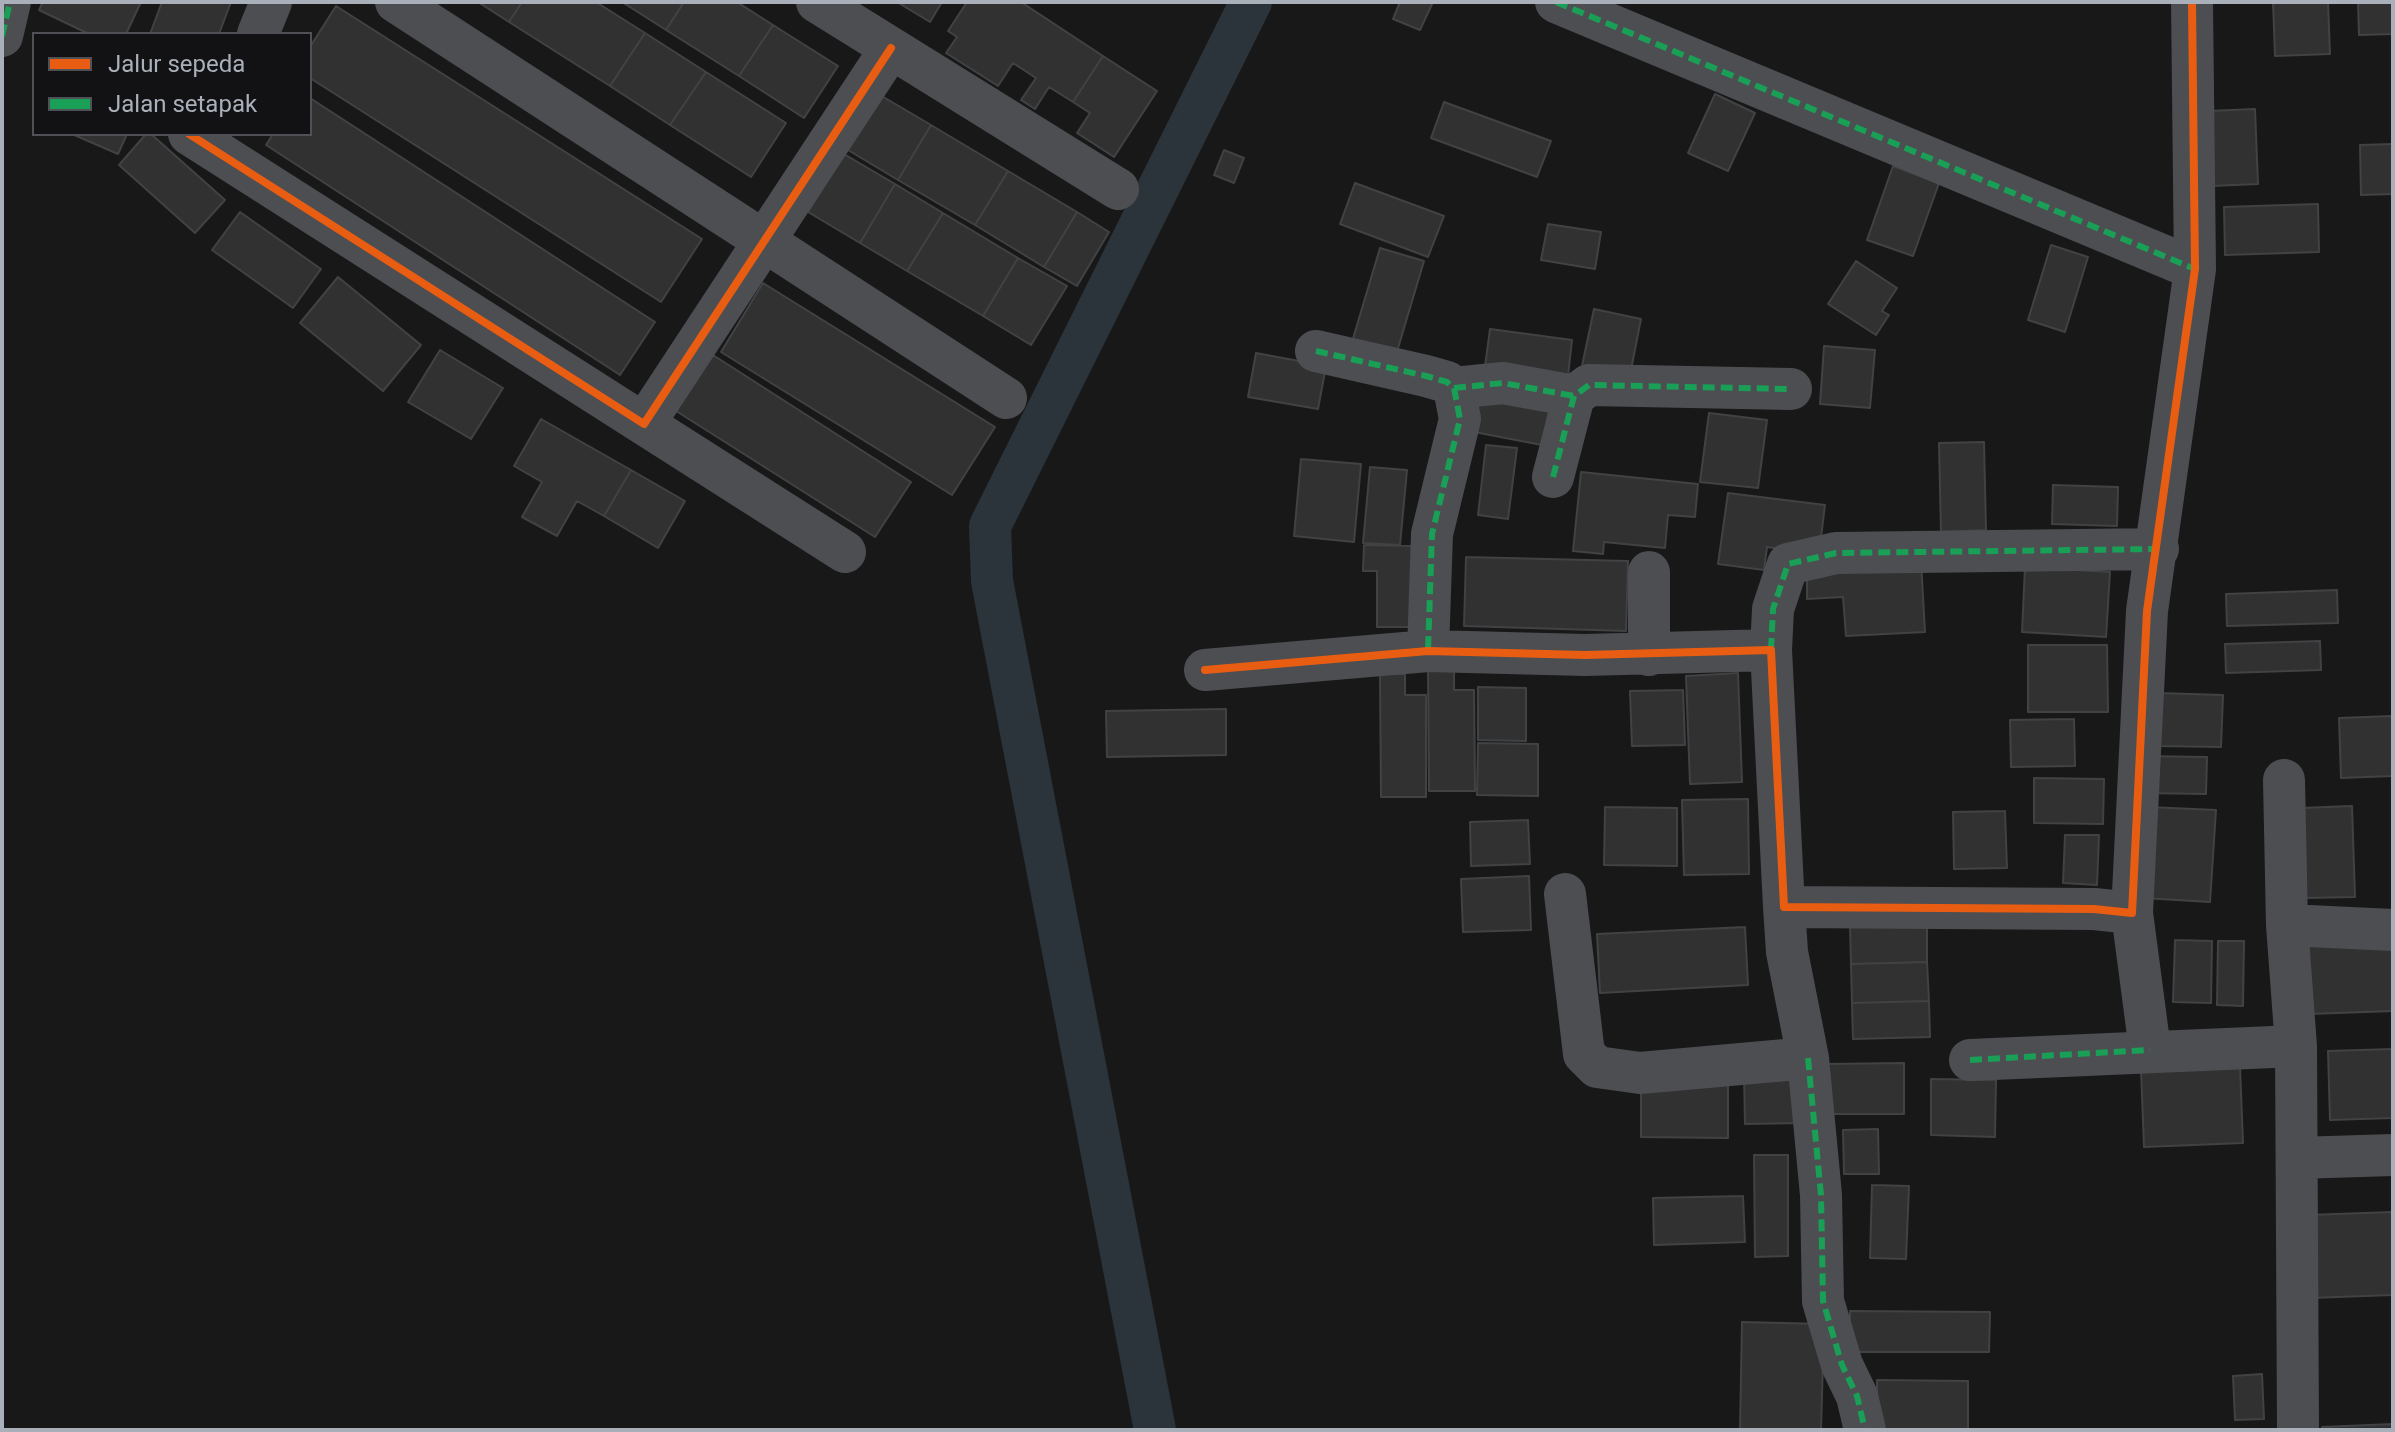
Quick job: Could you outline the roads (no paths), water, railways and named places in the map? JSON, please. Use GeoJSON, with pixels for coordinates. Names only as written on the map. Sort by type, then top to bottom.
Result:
{"type":"FeatureCollection","features":[{"type":"Feature","properties":{"kind":"street"},"geometry":{"type":"LineString","coordinates":[[2,36],[10,2]]}},
{"type":"Feature","properties":{"kind":"street"},"geometry":{"type":"LineString","coordinates":[[259,32],[271,2]]}},
{"type":"Feature","properties":{"kind":"street"},"geometry":{"type":"LineString","coordinates":[[396,2],[1006,398]]}},
{"type":"Feature","properties":{"kind":"street"},"geometry":{"type":"LineString","coordinates":[[817,2],[1118,189]]}},
{"type":"Feature","properties":{"kind":"street"},"geometry":{"type":"LineString","coordinates":[[1556,2],[2195,269]]}},
{"type":"Feature","properties":{"kind":"street"},"geometry":{"type":"LineString","coordinates":[[2150,1050],[2132,913],[2147,611],[2195,269],[2192,2]]}},
{"type":"Feature","properties":{"kind":"street"},"geometry":{"type":"LineString","coordinates":[[644,424],[891,48]]}},
{"type":"Feature","properties":{"kind":"street"},"geometry":{"type":"LineString","coordinates":[[206,139],[845,552]]}},
{"type":"Feature","properties":{"kind":"street"},"geometry":{"type":"LineString","coordinates":[[1316,351],[1426,376],[1447,382],[1454,388],[1460,419],[1432,534],[1428,651]]}},
{"type":"Feature","properties":{"kind":"street"},"geometry":{"type":"LineString","coordinates":[[1454,388],[1503,383],[1574,396]]}},
{"type":"Feature","properties":{"kind":"street"},"geometry":{"type":"LineString","coordinates":[[1553,477],[1574,396],[1589,385],[1791,389]]}},
{"type":"Feature","properties":{"kind":"street"},"geometry":{"type":"LineString","coordinates":[[1865,1430],[1857,1396],[1842,1365],[1823,1301],[1821,1195],[1808,1058],[1787,952],[1771,650],[1773,609],[1788,564],[1836,553],[2158,549]]}},
{"type":"Feature","properties":{"kind":"street"},"geometry":{"type":"LineString","coordinates":[[1649,572],[1649,655]]}},
{"type":"Feature","properties":{"kind":"street"},"geometry":{"type":"LineString","coordinates":[[1205,670],[1428,651],[1649,655],[1771,650]]}},
{"type":"Feature","properties":{"kind":"street"},"geometry":{"type":"LineString","coordinates":[[2284,780],[2287,925],[2296,1046],[2298,1430]]}},
{"type":"Feature","properties":{"kind":"street"},"geometry":{"type":"LineString","coordinates":[[1565,894],[1584,1054],[1597,1067],[1640,1073],[1808,1058]]}},
{"type":"Feature","properties":{"kind":"street"},"geometry":{"type":"LineString","coordinates":[[1784,907],[2094,909],[2132,913]]}},
{"type":"Feature","properties":{"kind":"street"},"geometry":{"type":"LineString","coordinates":[[2287,925],[2393,930]]}},
{"type":"Feature","properties":{"kind":"street"},"geometry":{"type":"LineString","coordinates":[[1970,1060],[2296,1046]]}},
{"type":"Feature","properties":{"kind":"street"},"geometry":{"type":"LineString","coordinates":[[2297,1158],[2393,1155]]}},
{"type":"Feature","properties":{"kind":"waterway"},"geometry":{"type":"LineString","coordinates":[[1155,1430],[992,581],[990,526],[1251,2]]}}]}
